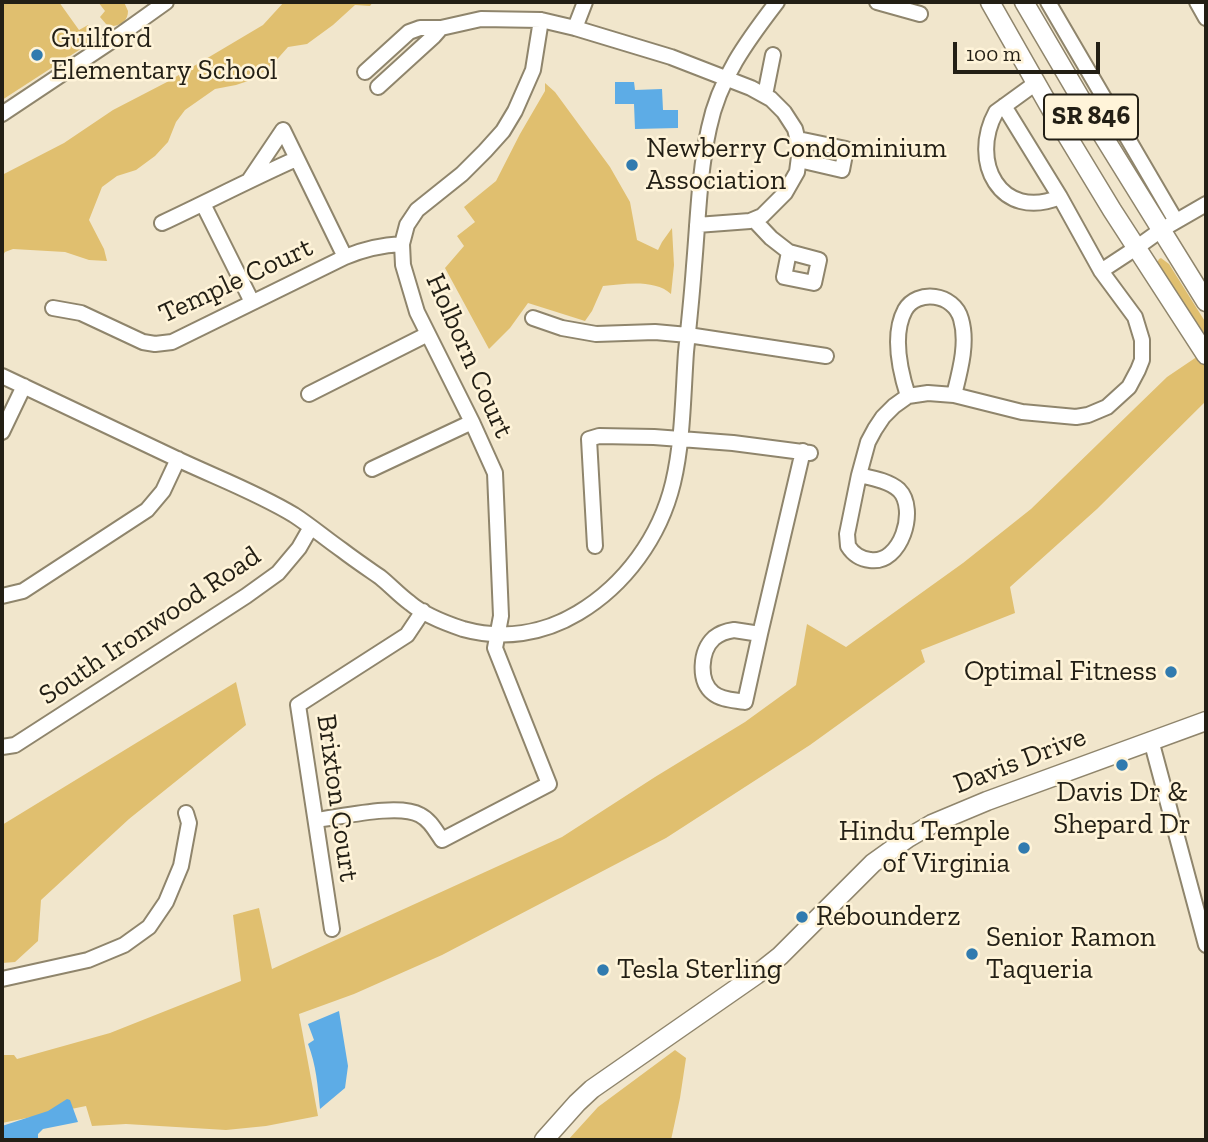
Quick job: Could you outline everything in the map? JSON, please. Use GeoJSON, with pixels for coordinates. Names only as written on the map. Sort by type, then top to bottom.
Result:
{"type":"FeatureCollection","features":[{"type":"Feature","properties":{"kind":"main road","name":"SR 846"},"geometry":{"type":"LineString","coordinates":[[990,2],[1136,248],[1206,355]]}},
{"type":"Feature","properties":{"kind":"main road","name":"SR 846"},"geometry":{"type":"LineString","coordinates":[[1024,2],[1095,124],[1169,225],[1206,302]]}},
{"type":"Feature","properties":{"kind":"main road","name":"Davis Drive"},"geometry":{"type":"LineString","coordinates":[[544,1140],[592,1089],[772,962],[873,863],[908,838],[975,805],[1206,721]]}},
{"type":"Feature","properties":{"kind":"street"},"geometry":{"type":"LineString","coordinates":[[2,114],[166,2]]}},
{"type":"Feature","properties":{"kind":"street"},"geometry":{"type":"LineString","coordinates":[[575,28],[585,2]]}},
{"type":"Feature","properties":{"kind":"street"},"geometry":{"type":"LineString","coordinates":[[2,376],[255,493],[311,527],[383,579],[412,606],[464,629],[497,634],[534,632],[571,617],[601,597],[628,572],[645,548],[667,504],[680,439],[697,225],[709,130],[726,77],[777,2]]}},
{"type":"Feature","properties":{"kind":"street"},"geometry":{"type":"LineString","coordinates":[[877,2],[920,14]]}},
{"type":"Feature","properties":{"kind":"street"},"geometry":{"type":"LineString","coordinates":[[1048,2],[1169,225]]}},
{"type":"Feature","properties":{"kind":"street"},"geometry":{"type":"LineString","coordinates":[[1197,2],[1206,18]]}},
{"type":"Feature","properties":{"kind":"street"},"geometry":{"type":"LineString","coordinates":[[365,72],[409,32],[420,28],[481,19],[541,20],[671,57],[765,94],[784,112],[798,139],[799,160],[792,184],[769,211],[754,219],[697,225]]}},
{"type":"Feature","properties":{"kind":"street","name":"Holborn Court"},"geometry":{"type":"LineString","coordinates":[[316,820],[397,809],[418,813],[429,820],[442,840],[549,784],[495,649],[501,616],[495,473],[417,312],[403,265],[402,244],[407,225],[417,210],[462,174],[503,131],[533,70],[541,20]]}},
{"type":"Feature","properties":{"kind":"street"},"geometry":{"type":"LineString","coordinates":[[378,87],[441,27]]}},
{"type":"Feature","properties":{"kind":"street"},"geometry":{"type":"LineString","coordinates":[[765,94],[773,55]]}},
{"type":"Feature","properties":{"kind":"street"},"geometry":{"type":"LineString","coordinates":[[1036,83],[996,112],[992,119],[987,139],[989,173],[994,183],[1007,195],[1020,201],[1042,203],[1060,197]]}},
{"type":"Feature","properties":{"kind":"street"},"geometry":{"type":"LineString","coordinates":[[859,475],[893,486],[905,500],[907,514],[902,535],[893,554],[880,561],[866,560],[859,556],[848,546],[847,534],[859,475],[868,442],[888,411],[908,396],[928,393],[954,395],[1022,412],[1076,417],[1107,407],[1122,395],[1135,378],[1142,360],[1142,340],[1135,317],[1101,271],[1060,197],[1004,106]]}},
{"type":"Feature","properties":{"kind":"street"},"geometry":{"type":"LineString","coordinates":[[250,179],[283,131],[345,257]]}},
{"type":"Feature","properties":{"kind":"street"},"geometry":{"type":"LineString","coordinates":[[798,139],[846,149],[842,170],[799,160]]}},
{"type":"Feature","properties":{"kind":"street"},"geometry":{"type":"LineString","coordinates":[[162,223],[296,159]]}},
{"type":"Feature","properties":{"kind":"street"},"geometry":{"type":"LineString","coordinates":[[203,204],[252,302]]}},
{"type":"Feature","properties":{"kind":"street"},"geometry":{"type":"LineString","coordinates":[[1101,271],[1169,225],[1206,204]]}},
{"type":"Feature","properties":{"kind":"street"},"geometry":{"type":"LineString","coordinates":[[754,219],[789,253]]}},
{"type":"Feature","properties":{"kind":"street","name":"Temple Court"},"geometry":{"type":"LineString","coordinates":[[53,308],[81,313],[143,342],[172,342],[366,248],[402,244]]}},
{"type":"Feature","properties":{"kind":"street"},"geometry":{"type":"LineString","coordinates":[[908,396],[899,356],[898,337],[902,318],[913,302],[934,297],[950,301],[958,310],[961,321],[963,349],[954,395]]}},
{"type":"Feature","properties":{"kind":"street"},"geometry":{"type":"LineString","coordinates":[[533,318],[562,328],[596,334],[642,332],[688,335],[826,356]]}},
{"type":"Feature","properties":{"kind":"street"},"geometry":{"type":"LineString","coordinates":[[309,394],[428,334]]}},
{"type":"Feature","properties":{"kind":"street"},"geometry":{"type":"LineString","coordinates":[[2,432],[24,386]]}},
{"type":"Feature","properties":{"kind":"street"},"geometry":{"type":"LineString","coordinates":[[372,470],[472,422]]}},
{"type":"Feature","properties":{"kind":"street"},"geometry":{"type":"LineString","coordinates":[[595,546],[589,439],[599,436],[680,439],[806,452],[745,702],[723,698],[713,693],[702,673],[709,643],[716,636],[729,631],[760,634]]}},
{"type":"Feature","properties":{"kind":"street"},"geometry":{"type":"LineString","coordinates":[[2,596],[23,591],[147,510],[163,491],[178,459]]}},
{"type":"Feature","properties":{"kind":"street","name":"South Ironwood Road"},"geometry":{"type":"LineString","coordinates":[[2,747],[15,745],[246,596],[278,573],[299,548],[311,527]]}},
{"type":"Feature","properties":{"kind":"street","name":"Brixton Court"},"geometry":{"type":"LineString","coordinates":[[332,929],[298,705],[407,635],[423,611]]}},
{"type":"Feature","properties":{"kind":"street"},"geometry":{"type":"LineString","coordinates":[[1151,740],[1206,946]]}},
{"type":"Feature","properties":{"kind":"street"},"geometry":{"type":"LineString","coordinates":[[2,979],[88,960],[124,945],[149,927],[166,902],[181,866],[189,823],[186,813]]}},
{"type":"Feature","properties":{"kind":"shaded area","name":"Guilford Elementary School"},"geometry":{"type":"Polygon","coordinates":[[[2,2],[59,2],[79,30],[88,25],[93,41],[2,100],[2,2]]]}},
{"type":"Feature","properties":{"kind":"shaded area"},"geometry":{"type":"Polygon","coordinates":[[[98,2],[124,2],[128,11],[126,19],[113,27],[106,24],[100,17],[105,11],[98,2]]]}},
{"type":"Feature","properties":{"kind":"shaded area"},"geometry":{"type":"Polygon","coordinates":[[[284,2],[373,2],[370,6],[355,5],[307,44],[288,47],[272,65],[254,79],[215,89],[185,110],[176,122],[168,142],[155,156],[136,170],[117,176],[102,187],[89,220],[107,261],[89,260],[65,252],[13,249],[5,252],[2,257],[2,175],[64,143],[113,110],[167,82],[263,25],[284,2]]]}},
{"type":"Feature","properties":{"kind":"shaded area"},"geometry":{"type":"Polygon","coordinates":[[[545,83],[555,92],[610,167],[630,202],[637,240],[658,250],[672,228],[674,265],[671,294],[648,284],[603,286],[585,321],[528,303],[510,328],[489,349],[445,268],[464,246],[457,236],[475,222],[464,207],[496,181],[545,91],[545,83]]]}},
{"type":"Feature","properties":{"kind":"shaded area"},"geometry":{"type":"Polygon","coordinates":[[[1161,258],[1169,264],[1206,323],[1206,345],[1157,263],[1161,258]]]}},
{"type":"Feature","properties":{"kind":"shaded area"},"geometry":{"type":"Polygon","coordinates":[[[1204,352],[1206,401],[1097,509],[1010,587],[1015,613],[921,650],[925,662],[810,745],[666,838],[442,955],[354,994],[299,1014],[318,1116],[226,1130],[126,1124],[92,1126],[86,1106],[2,1123],[2,1055],[14,1055],[17,1059],[110,1033],[241,981],[233,915],[259,908],[272,969],[562,837],[745,722],[796,685],[807,624],[846,647],[963,563],[1031,509],[1167,377],[1204,352]]]}},
{"type":"Feature","properties":{"kind":"shaded area"},"geometry":{"type":"Polygon","coordinates":[[[236,682],[246,725],[129,819],[41,900],[38,941],[15,962],[2,963],[2,825],[236,682]]]}},
{"type":"Feature","properties":{"kind":"shaded area"},"geometry":{"type":"Polygon","coordinates":[[[675,1050],[686,1058],[671,1140],[568,1140],[598,1107],[675,1050]]]}},
{"type":"Feature","properties":{"kind":"water"},"geometry":{"type":"Polygon","coordinates":[[[615,82],[634,82],[635,90],[662,89],[663,110],[678,110],[678,128],[635,129],[634,104],[615,104],[615,82]]]}},
{"type":"Feature","properties":{"kind":"water"},"geometry":{"type":"Polygon","coordinates":[[[339,1011],[348,1066],[345,1088],[320,1109],[315,1068],[308,1044],[314,1040],[308,1024],[339,1011]]]}},
{"type":"Feature","properties":{"kind":"water"},"geometry":{"type":"Polygon","coordinates":[[[67,1099],[70,1100],[78,1122],[43,1129],[38,1134],[38,1140],[2,1140],[2,1126],[48,1111],[67,1099]]]}},
{"type":"Feature","properties":{"kind":"place","name":"Guilford Elementary School"},"geometry":{"type":"Point","coordinates":[37,55]}},
{"type":"Feature","properties":{"kind":"place","name":"Newberry Condominium Association"},"geometry":{"type":"Point","coordinates":[632,165]}},
{"type":"Feature","properties":{"kind":"place","name":"Optimal Fitness"},"geometry":{"type":"Point","coordinates":[1171,672]}},
{"type":"Feature","properties":{"kind":"place","name":"Davis Dr & Shepard Dr"},"geometry":{"type":"Point","coordinates":[1122,765]}},
{"type":"Feature","properties":{"kind":"place","name":"Hindu Temple of Virginia"},"geometry":{"type":"Point","coordinates":[1024,848]}},
{"type":"Feature","properties":{"kind":"place","name":"Rebounderz"},"geometry":{"type":"Point","coordinates":[802,917]}},
{"type":"Feature","properties":{"kind":"place","name":"Senior Ramon Taqueria"},"geometry":{"type":"Point","coordinates":[972,954]}},
{"type":"Feature","properties":{"kind":"place","name":"Tesla Sterling"},"geometry":{"type":"Point","coordinates":[603,970]}}]}
